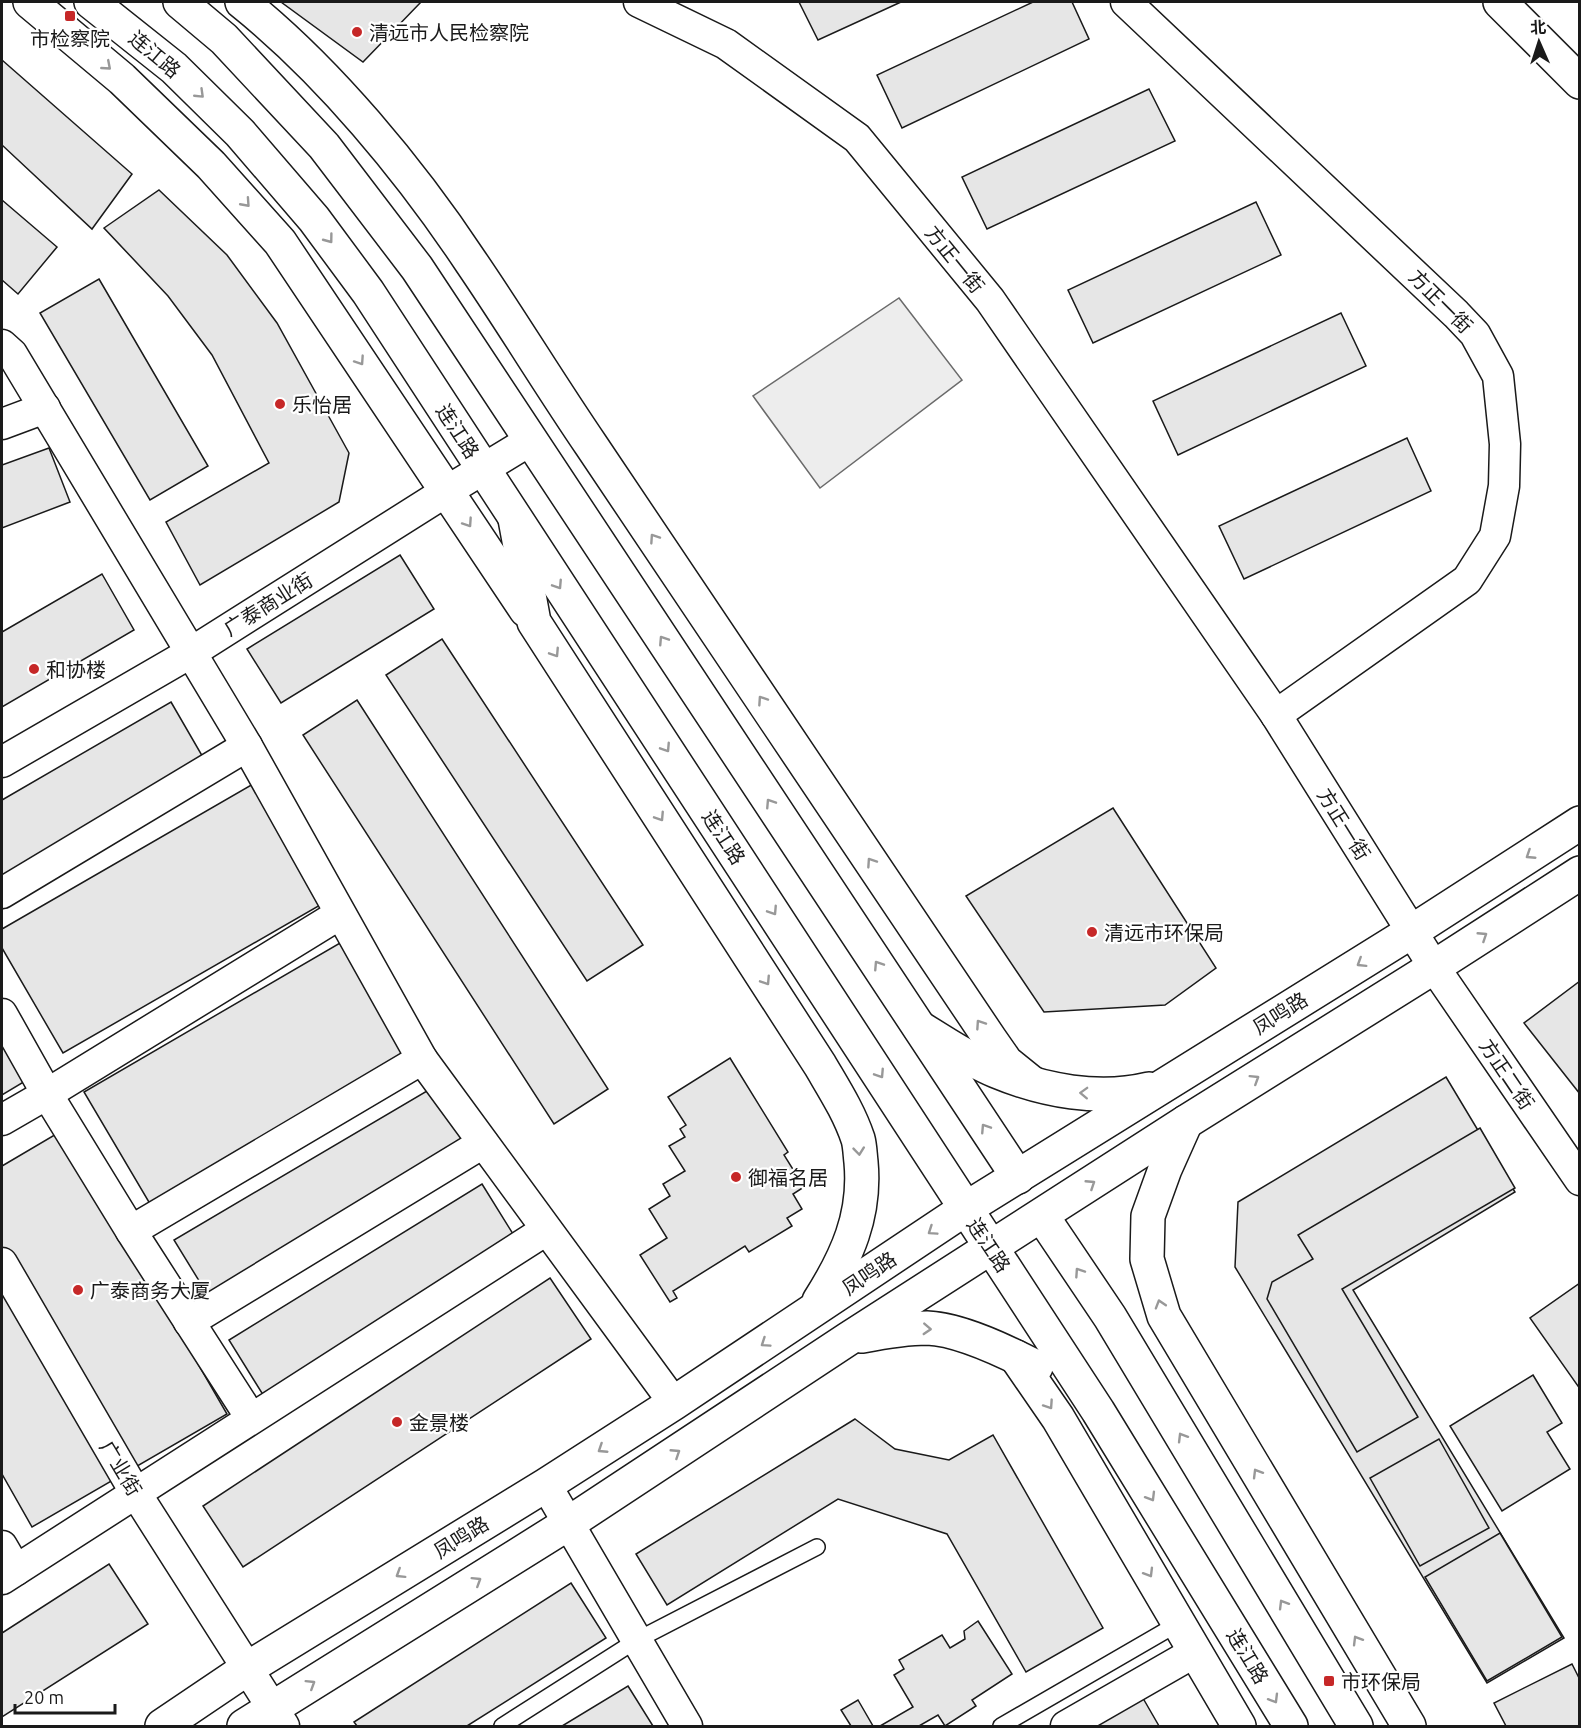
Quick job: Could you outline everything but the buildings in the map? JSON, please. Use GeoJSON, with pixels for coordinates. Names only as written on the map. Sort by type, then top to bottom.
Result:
{"type":"FeatureCollection","features":[{"type":"Feature","properties":{"kind":"main road","name":"连江路"},"geometry":{"type":"LineString","coordinates":[[30,2],[122,79],[211,165],[280,242],[534,622],[820,1065],[848,1114],[859,1141],[862,1173],[860,1211],[848,1251],[838,1272],[814,1310]]}},
{"type":"Feature","properties":{"kind":"main road","name":"连江路"},"geometry":{"type":"LineString","coordinates":[[91,2],[174,68],[240,133],[314,219],[368,292],[1098,1411],[1291,1726]]}},
{"type":"Feature","properties":{"kind":"main road"},"geometry":{"type":"LineString","coordinates":[[180,2],[225,39],[324,146],[417,268],[1110,1317],[1356,1726]]}},
{"type":"Feature","properties":{"kind":"main road"},"geometry":{"type":"LineString","coordinates":[[242,2],[336,91],[403,168],[471,260],[565,407],[990,1039],[1006,1062],[1032,1083]]}},
{"type":"Feature","properties":{"kind":"main road"},"geometry":{"type":"LineString","coordinates":[[1500,2],[1580,82]]}},
{"type":"Feature","properties":{"kind":"main road"},"geometry":{"type":"LineString","coordinates":[[515,519],[534,622]]}},
{"type":"Feature","properties":{"kind":"main road","name":"凤鸣路"},"geometry":{"type":"LineString","coordinates":[[162,1726],[248,1668],[546,1485],[674,1403],[965,1209],[1411,932],[1580,823]]}},
{"type":"Feature","properties":{"kind":"main road"},"geometry":{"type":"LineString","coordinates":[[244,1726],[278,1717],[848,1339],[1580,873]]}},
{"type":"Feature","properties":{"kind":"main road"},"geometry":{"type":"LineString","coordinates":[[920,1028],[996,1071],[1032,1083],[1074,1093],[1126,1095],[1163,1086]]}},
{"type":"Feature","properties":{"kind":"main road"},"geometry":{"type":"LineString","coordinates":[[1186,1122],[1165,1169],[1148,1216],[1147,1259],[1164,1316],[1409,1726]]}},
{"type":"Feature","properties":{"kind":"main road"},"geometry":{"type":"LineString","coordinates":[[848,1339],[890,1330],[929,1328],[960,1335],[1016,1357],[1059,1381],[1098,1411]]}},
{"type":"Feature","properties":{"kind":"main road"},"geometry":{"type":"LineString","coordinates":[[1016,1357],[1058,1418],[1239,1726]]}},
{"type":"Feature","properties":{"kind":"street","name":"方正一街"},"geometry":{"type":"LineString","coordinates":[[639,2],[726,44],[857,138],[990,300],[1276,715],[1434,968]]}},
{"type":"Feature","properties":{"kind":"street","name":"方正一街"},"geometry":{"type":"LineString","coordinates":[[1126,2],[1456,314],[1475,334],[1498,376],[1505,444],[1504,486],[1495,536],[1467,580],[1276,715]]}},
{"type":"Feature","properties":{"kind":"street"},"geometry":{"type":"LineString","coordinates":[[2,345],[12,354],[192,652],[422,1059],[674,1403]]}},
{"type":"Feature","properties":{"kind":"street"},"geometry":{"type":"LineString","coordinates":[[2,424],[45,408]]}},
{"type":"Feature","properties":{"kind":"street","name":"广泰商业街"},"geometry":{"type":"LineString","coordinates":[[2,762],[192,652],[531,440]]}},
{"type":"Feature","properties":{"kind":"street"},"geometry":{"type":"LineString","coordinates":[[2,893],[247,746]]}},
{"type":"Feature","properties":{"kind":"street"},"geometry":{"type":"LineString","coordinates":[[2,1120],[340,914]]}},
{"type":"Feature","properties":{"kind":"street","name":"方正二街"},"geometry":{"type":"LineString","coordinates":[[1434,968],[1580,1180]]}},
{"type":"Feature","properties":{"kind":"street"},"geometry":{"type":"LineString","coordinates":[[2,1014],[47,1094],[131,1231],[251,1418]]}},
{"type":"Feature","properties":{"kind":"street"},"geometry":{"type":"LineString","coordinates":[[131,1231],[422,1059]]}},
{"type":"Feature","properties":{"kind":"street"},"geometry":{"type":"LineString","coordinates":[[189,1322],[483,1143]]}},
{"type":"Feature","properties":{"kind":"street"},"geometry":{"type":"LineString","coordinates":[[6,1565],[135,1492],[546,1230]]}},
{"type":"Feature","properties":{"kind":"street","name":"广业街"},"geometry":{"type":"LineString","coordinates":[[2,1263],[135,1492],[278,1717]]}},
{"type":"Feature","properties":{"kind":"street"},"geometry":{"type":"LineString","coordinates":[[546,1485],[687,1726]]}},
{"type":"Feature","properties":{"kind":"street"},"geometry":{"type":"LineString","coordinates":[[1065,1726],[1196,1652]]}},
{"type":"Feature","properties":{"kind":"lane"},"geometry":{"type":"LineString","coordinates":[[502,1726],[637,1640],[817,1547]]}},
{"type":"Feature","properties":{"kind":"lane"},"geometry":{"type":"LineString","coordinates":[[1001,1726],[1179,1623]]}},
{"type":"Feature","properties":{"kind":"shaded area"},"geometry":{"type":"Polygon","coordinates":[[[899,298],[962,380],[820,488],[753,396],[899,298]]]}},
{"type":"Feature","properties":{"kind":"place","name":"市检察院"},"geometry":{"type":"Point","coordinates":[70,16]}},
{"type":"Feature","properties":{"kind":"place","name":"清远市人民检察院"},"geometry":{"type":"Point","coordinates":[357,32]}},
{"type":"Feature","properties":{"kind":"place","name":"乐怡居"},"geometry":{"type":"Point","coordinates":[280,404]}},
{"type":"Feature","properties":{"kind":"place","name":"和协楼"},"geometry":{"type":"Point","coordinates":[34,669]}},
{"type":"Feature","properties":{"kind":"place","name":"清远市环保局"},"geometry":{"type":"Point","coordinates":[1092,932]}},
{"type":"Feature","properties":{"kind":"place","name":"御福名居"},"geometry":{"type":"Point","coordinates":[736,1177]}},
{"type":"Feature","properties":{"kind":"place","name":"广泰商务大厦"},"geometry":{"type":"Point","coordinates":[78,1290]}},
{"type":"Feature","properties":{"kind":"place","name":"金景楼"},"geometry":{"type":"Point","coordinates":[397,1422]}},
{"type":"Feature","properties":{"kind":"place","name":"市环保局"},"geometry":{"type":"Point","coordinates":[1329,1681]}}]}
